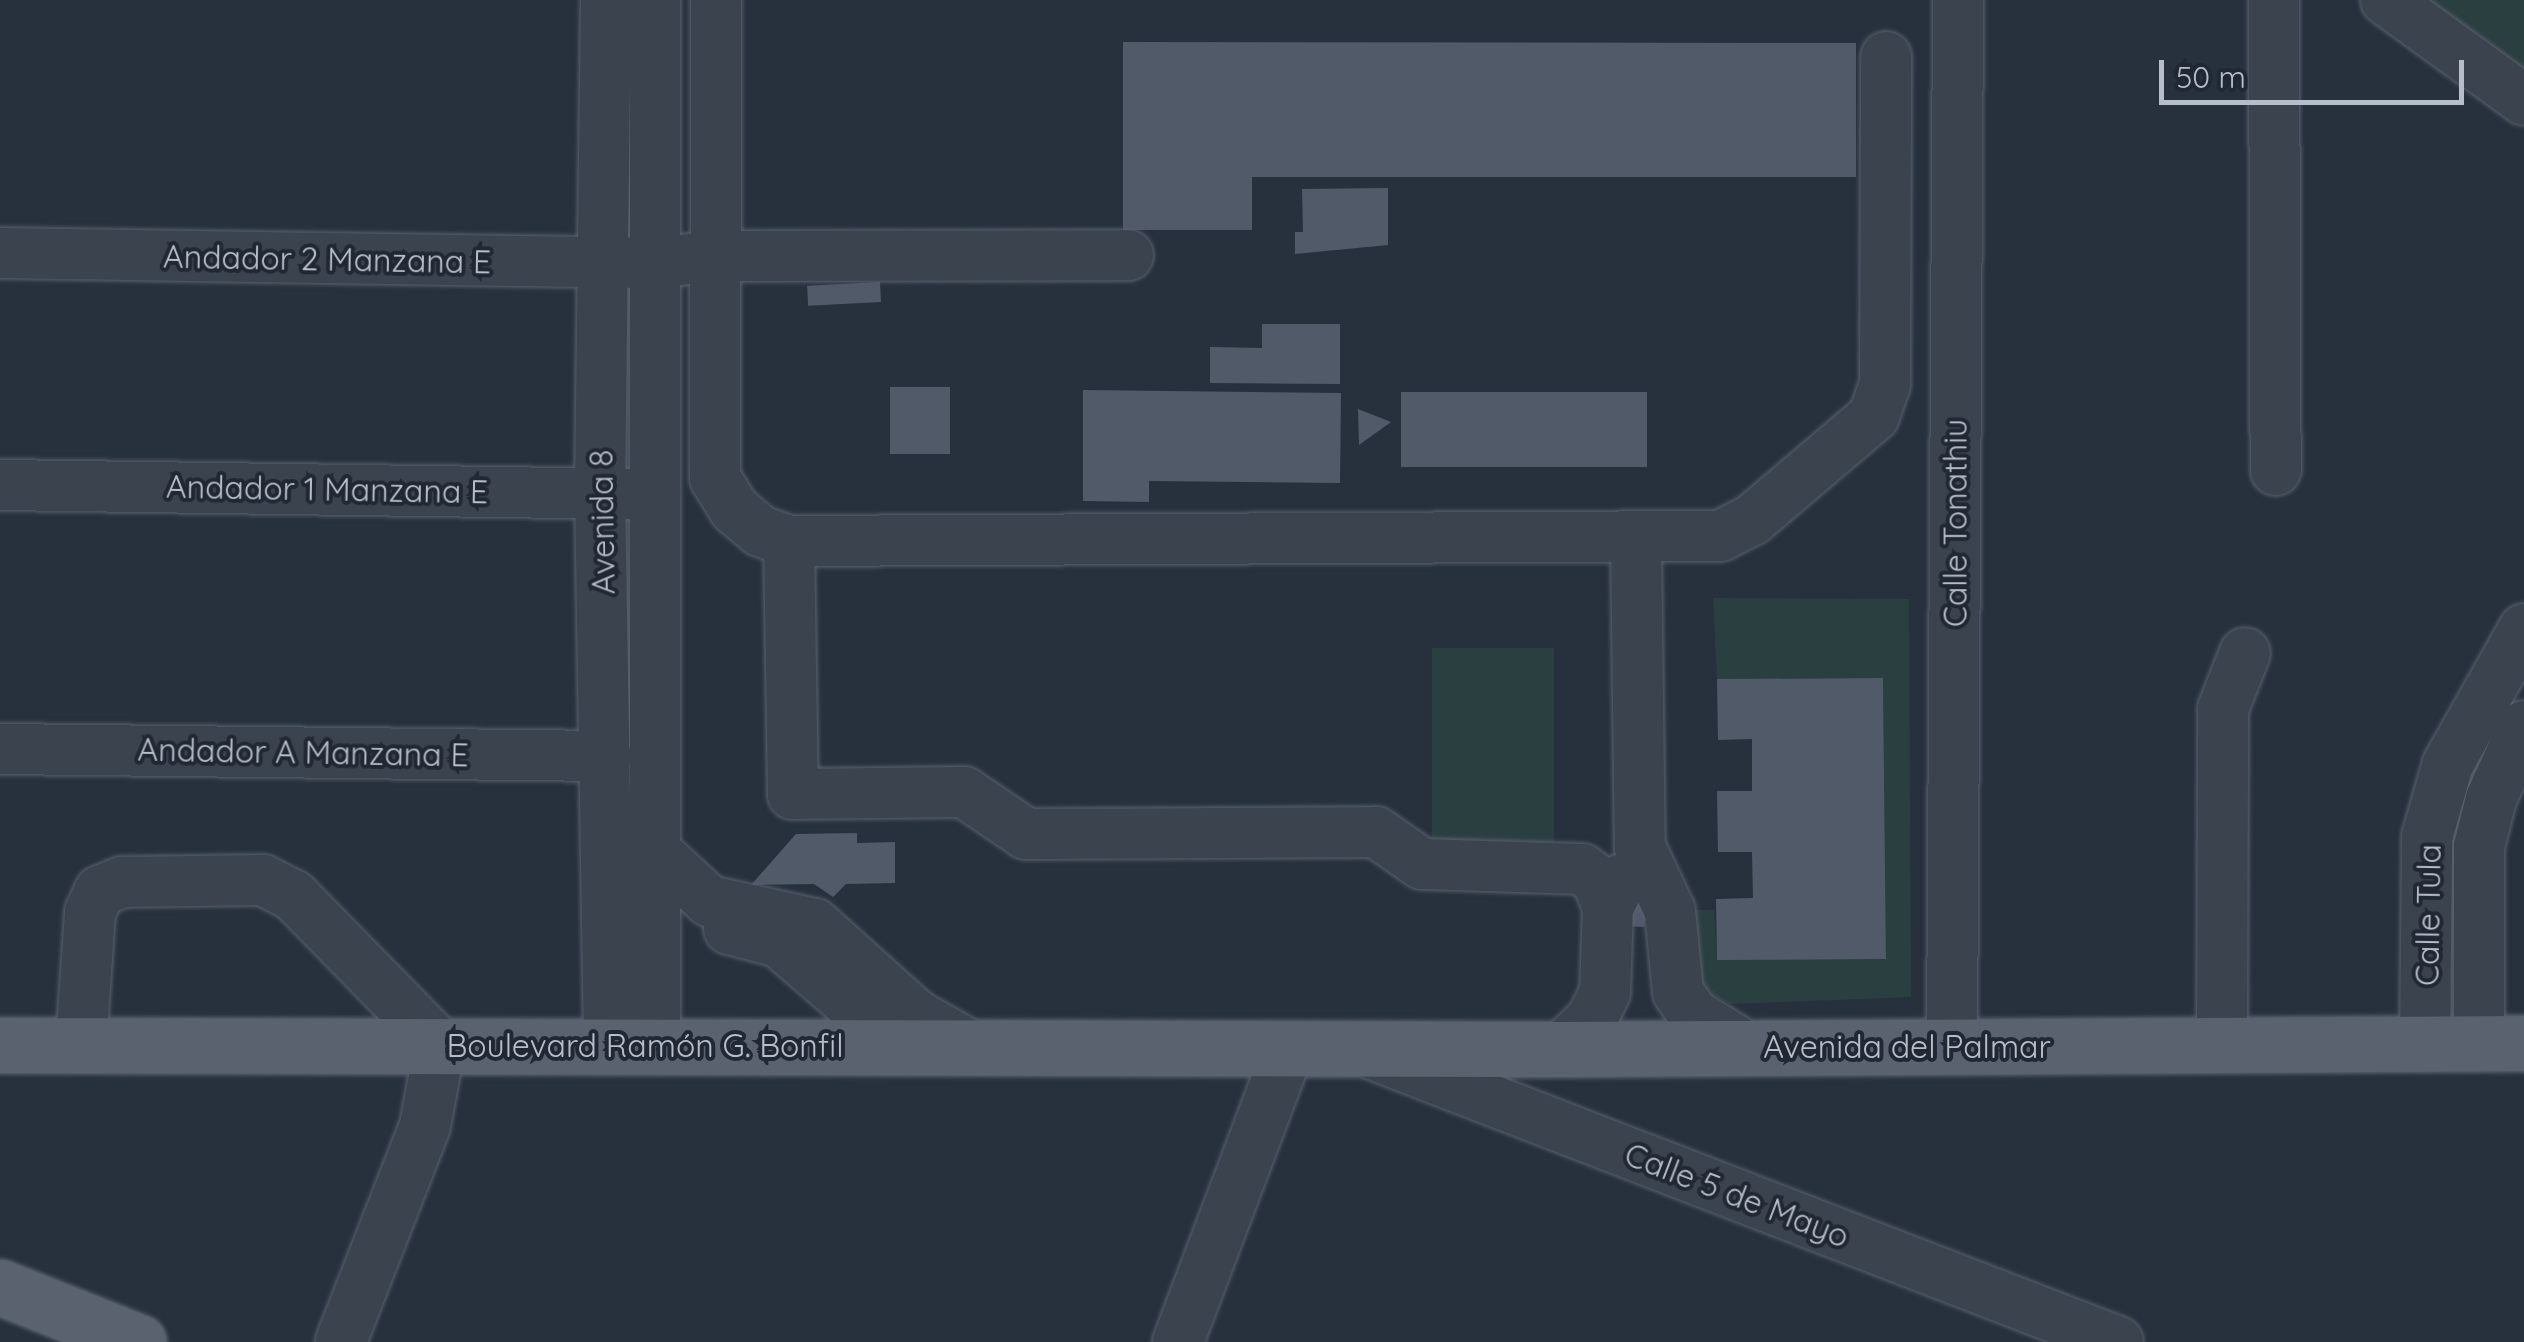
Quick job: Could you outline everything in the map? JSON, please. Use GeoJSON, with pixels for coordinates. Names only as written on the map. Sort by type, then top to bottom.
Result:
{"type":"FeatureCollection","features":[{"type":"Feature","properties":{"kind":"main road","name":"Avenida del Palmar"},"geometry":{"type":"LineString","coordinates":[[1289,1049],[2501,1043]]}},
{"type":"Feature","properties":{"kind":"main road","name":"Boulevard Ramón G. Bonfil"},"geometry":{"type":"LineString","coordinates":[[0,1045],[1289,1049]]}},
{"type":"Feature","properties":{"kind":"main road"},"geometry":{"type":"LineString","coordinates":[[0,1287],[138,1342]]}},
{"type":"Feature","properties":{"kind":"street","name":"Avenida 8"},"geometry":{"type":"LineString","coordinates":[[606,0],[600,493],[606,756],[632,1044]]}},
{"type":"Feature","properties":{"kind":"street","name":"Avenida 8"},"geometry":{"type":"LineString","coordinates":[[632,1044],[665,862],[654,494],[655,0]]}},
{"type":"Feature","properties":{"kind":"street"},"geometry":{"type":"LineString","coordinates":[[716,0],[715,478],[734,509],[760,531],[789,542],[1720,536],[1752,520],[1874,416],[1885,384],[1886,57]]}},
{"type":"Feature","properties":{"kind":"street","name":"Calle Tonathiu"},"geometry":{"type":"LineString","coordinates":[[1952,1046],[1958,0]]}},
{"type":"Feature","properties":{"kind":"street"},"geometry":{"type":"LineString","coordinates":[[2274,0],[2276,470]]}},
{"type":"Feature","properties":{"kind":"street"},"geometry":{"type":"LineString","coordinates":[[2386,0],[2524,100]]}},
{"type":"Feature","properties":{"kind":"street","name":"Andador 2 Manzana E"},"geometry":{"type":"LineString","coordinates":[[0,253],[653,264],[716,256],[1128,255]]}},
{"type":"Feature","properties":{"kind":"street","name":"Andador 1 Manzana E"},"geometry":{"type":"LineString","coordinates":[[0,485],[654,494]]}},
{"type":"Feature","properties":{"kind":"street"},"geometry":{"type":"LineString","coordinates":[[1636,538],[1640,847],[1670,910],[1678,992],[1693,1014],[1746,1047]]}},
{"type":"Feature","properties":{"kind":"street"},"geometry":{"type":"LineString","coordinates":[[789,542],[793,794],[964,792],[1026,834],[1376,832],[1422,864],[1582,869],[1597,880],[1608,908],[1605,992],[1592,1019],[1561,1049]]}},
{"type":"Feature","properties":{"kind":"street","name":"Calle Tula"},"geometry":{"type":"LineString","coordinates":[[2425,1044],[2427,837],[2448,764],[2524,629]]}},
{"type":"Feature","properties":{"kind":"street"},"geometry":{"type":"LineString","coordinates":[[2222,1045],[2222,709],[2245,653]]}},
{"type":"Feature","properties":{"kind":"street","name":"Calle Tula"},"geometry":{"type":"LineString","coordinates":[[2501,1043],[2479,847],[2491,799],[2524,726]]}},
{"type":"Feature","properties":{"kind":"street","name":"Andador A Manzana E"},"geometry":{"type":"LineString","coordinates":[[0,749],[606,756]]}},
{"type":"Feature","properties":{"kind":"street"},"geometry":{"type":"LineString","coordinates":[[1608,908],[1640,847]]}},
{"type":"Feature","properties":{"kind":"street"},"geometry":{"type":"LineString","coordinates":[[665,862],[709,901],[815,924],[916,1015],[971,1046]]}},
{"type":"Feature","properties":{"kind":"street"},"geometry":{"type":"LineString","coordinates":[[80,1045],[90,912],[100,891],[122,882],[262,880],[293,896],[440,1044],[425,1126],[342,1342]]}},
{"type":"Feature","properties":{"kind":"street","name":"Calle 5 de Mayo"},"geometry":{"type":"LineString","coordinates":[[1356,1048],[2118,1342]]}},
{"type":"Feature","properties":{"kind":"street"},"geometry":{"type":"LineString","coordinates":[[1178,1342],[1289,1049]]}},
{"type":"Feature","properties":{"kind":"green space"},"geometry":{"type":"Polygon","coordinates":[[[2417,0],[2524,0],[2524,76],[2417,0]]]}},
{"type":"Feature","properties":{"kind":"green space"},"geometry":{"type":"Polygon","coordinates":[[[1713,598],[1909,599],[1911,997],[1731,1004],[1700,989],[1691,910],[1714,910],[1717,959],[1886,958],[1883,678],[1717,679],[1713,598]]]}},
{"type":"Feature","properties":{"kind":"green space"},"geometry":{"type":"Polygon","coordinates":[[[1432,648],[1554,648],[1554,842],[1432,842],[1432,648]]]}},
{"type":"Feature","properties":{"kind":"building"},"geometry":{"type":"Polygon","coordinates":[[[1123,42],[1856,43],[1856,177],[1252,177],[1252,230],[1123,230],[1123,42]]]}},
{"type":"Feature","properties":{"kind":"building"},"geometry":{"type":"Polygon","coordinates":[[[1388,188],[1388,245],[1295,254],[1295,232],[1303,232],[1302,189],[1388,188]]]}},
{"type":"Feature","properties":{"kind":"building"},"geometry":{"type":"Polygon","coordinates":[[[880,282],[881,302],[808,306],[807,286],[880,282]]]}},
{"type":"Feature","properties":{"kind":"building"},"geometry":{"type":"Polygon","coordinates":[[[1262,324],[1340,324],[1340,384],[1210,383],[1210,347],[1262,348],[1262,324]]]}},
{"type":"Feature","properties":{"kind":"building"},"geometry":{"type":"Polygon","coordinates":[[[890,387],[950,387],[950,454],[890,454],[890,387]]]}},
{"type":"Feature","properties":{"kind":"building"},"geometry":{"type":"Polygon","coordinates":[[[1083,390],[1341,393],[1340,483],[1149,481],[1149,502],[1083,501],[1083,390]]]}},
{"type":"Feature","properties":{"kind":"building"},"geometry":{"type":"Polygon","coordinates":[[[1401,392],[1647,392],[1647,467],[1401,467],[1401,392]]]}},
{"type":"Feature","properties":{"kind":"building"},"geometry":{"type":"Polygon","coordinates":[[[1358,409],[1391,422],[1359,445],[1358,409]]]}},
{"type":"Feature","properties":{"kind":"building"},"geometry":{"type":"Polygon","coordinates":[[[1883,678],[1886,959],[1717,960],[1716,899],[1753,898],[1752,852],[1718,852],[1717,791],[1752,791],[1752,739],[1718,740],[1717,679],[1883,678]]]}},
{"type":"Feature","properties":{"kind":"building"},"geometry":{"type":"Polygon","coordinates":[[[857,833],[857,843],[895,842],[895,883],[846,884],[833,897],[814,884],[751,885],[796,834],[857,833]]]}},
{"type":"Feature","properties":{"kind":"building"},"geometry":{"type":"Polygon","coordinates":[[[1627,897],[1646,898],[1644,927],[1625,926],[1627,897]]]}}]}
